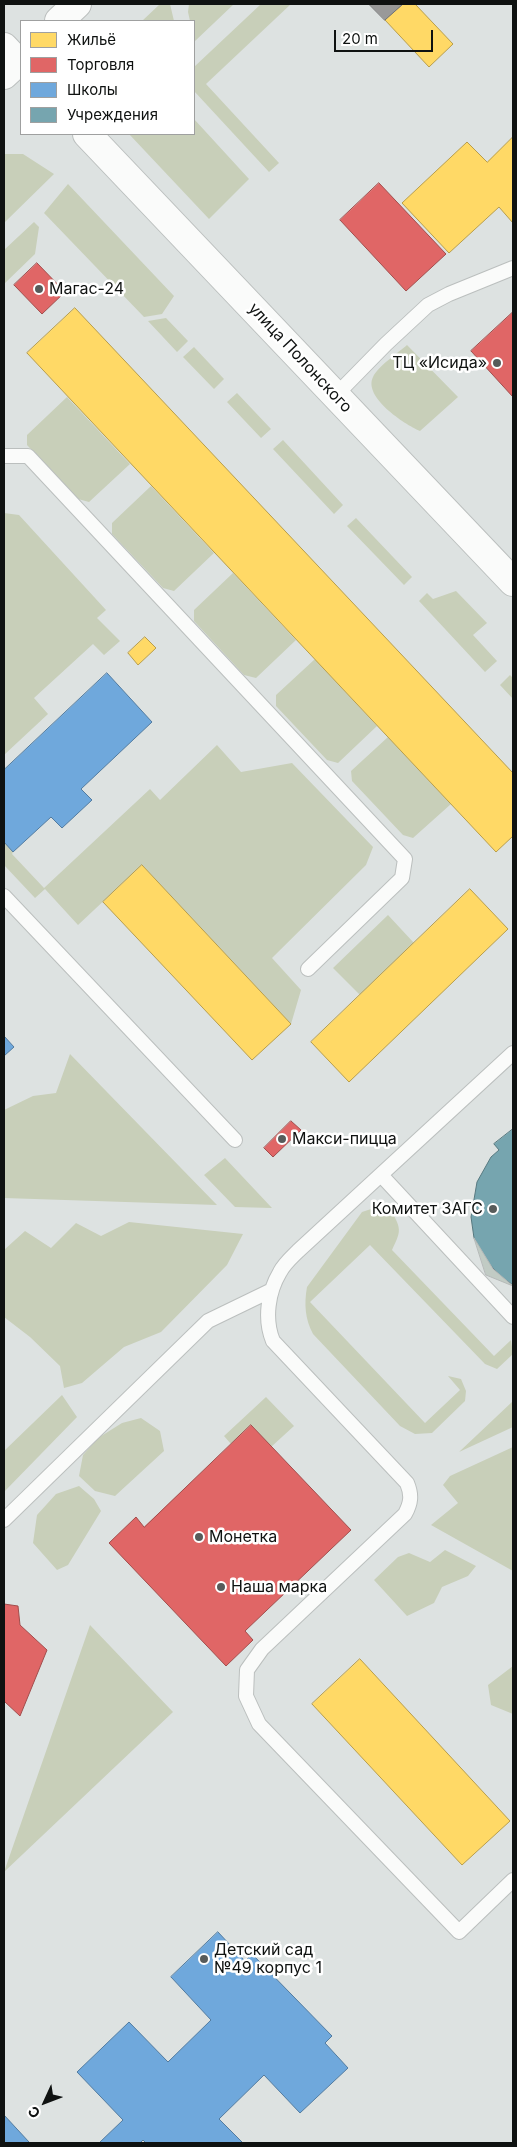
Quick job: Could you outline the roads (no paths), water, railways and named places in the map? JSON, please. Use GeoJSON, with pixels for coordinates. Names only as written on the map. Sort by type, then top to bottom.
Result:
{"type":"FeatureCollection","features":[{"type":"Feature","properties":{"kind":"main road"},"geometry":{"type":"LineString","coordinates":[[60,20],[77,4]]}},
{"type":"Feature","properties":{"kind":"main road","name":"улица Полонского"},"geometry":{"type":"LineString","coordinates":[[88,135],[513,582]]}},
{"type":"Feature","properties":{"kind":"lane"},"geometry":{"type":"LineString","coordinates":[[336,395],[428,305],[449,294],[513,268]]}},
{"type":"Feature","properties":{"kind":"lane"},"geometry":{"type":"LineString","coordinates":[[4,456],[28,456],[405,859],[402,878],[308,969]]}},
{"type":"Feature","properties":{"kind":"lane"},"geometry":{"type":"LineString","coordinates":[[4,896],[235,1140]]}},
{"type":"Feature","properties":{"kind":"lane"},"geometry":{"type":"LineString","coordinates":[[513,1053],[298,1251],[280,1270],[272,1290],[268,1313],[269,1332],[273,1341],[407,1483],[411,1492],[411,1498],[406,1514],[262,1649],[247,1670],[246,1696],[259,1724],[458,1932],[513,1880]]}},
{"type":"Feature","properties":{"kind":"lane"},"geometry":{"type":"LineString","coordinates":[[381,1175],[513,1316]]}},
{"type":"Feature","properties":{"kind":"lane"},"geometry":{"type":"LineString","coordinates":[[4,1520],[208,1321],[272,1290]]}},
{"type":"Feature","properties":{"kind":"place","name":"Магас-24"},"geometry":{"type":"Point","coordinates":[39,289]}},
{"type":"Feature","properties":{"kind":"place","name":"ТЦ «Исида»"},"geometry":{"type":"Point","coordinates":[497,363]}},
{"type":"Feature","properties":{"kind":"place","name":"Макси-пицца"},"geometry":{"type":"Point","coordinates":[282,1139]}},
{"type":"Feature","properties":{"kind":"place","name":"Комитет ЗАГС"},"geometry":{"type":"Point","coordinates":[493,1209]}},
{"type":"Feature","properties":{"kind":"place","name":"Монетка"},"geometry":{"type":"Point","coordinates":[199,1537]}},
{"type":"Feature","properties":{"kind":"place","name":"Наша марка"},"geometry":{"type":"Point","coordinates":[221,1587]}},
{"type":"Feature","properties":{"kind":"place","name":"Детский сад №49 корпус 1"},"geometry":{"type":"Point","coordinates":[204,1959]}}]}
